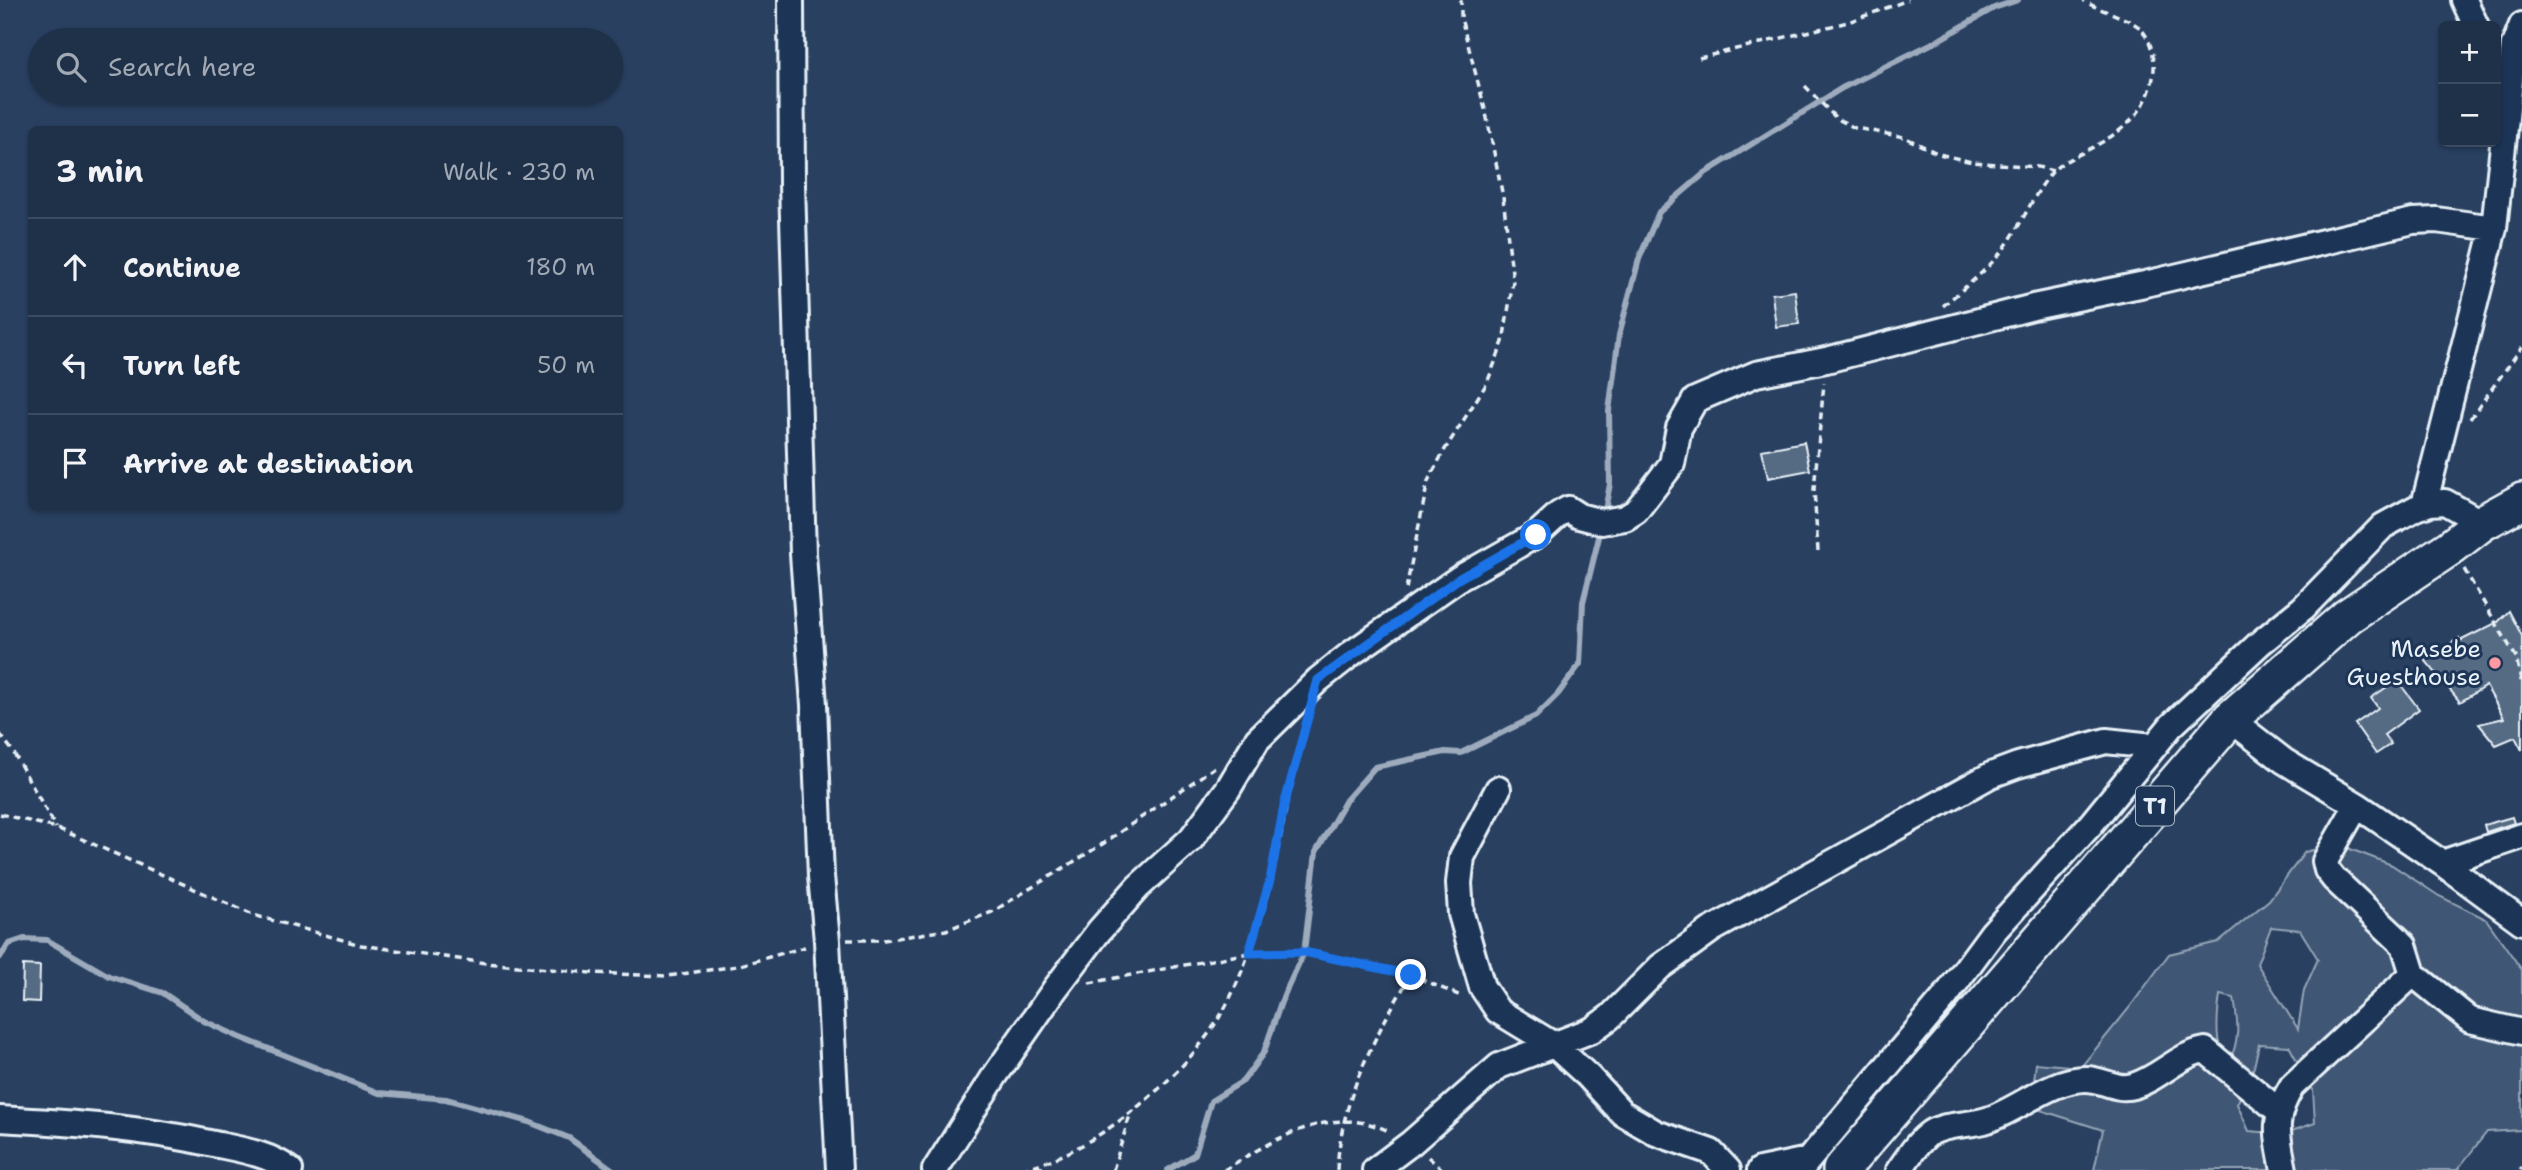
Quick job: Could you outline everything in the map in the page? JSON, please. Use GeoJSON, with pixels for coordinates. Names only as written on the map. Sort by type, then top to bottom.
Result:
{"type":"FeatureCollection","features":[{"type":"Feature","properties":{"kind":"highway","name":"T1"},"geometry":{"type":"LineString","coordinates":[[1841,1170],[2230,719],[2348,616],[2483,523],[2522,501]]}},
{"type":"Feature","properties":{"kind":"street"},"geometry":{"type":"LineString","coordinates":[[791,0],[792,184],[803,554],[814,705],[821,876],[839,1170]]}},
{"type":"Feature","properties":{"kind":"street"},"geometry":{"type":"LineString","coordinates":[[2464,0],[2474,21]]}},
{"type":"Feature","properties":{"kind":"street"},"geometry":{"type":"LineString","coordinates":[[2424,505],[2494,228],[2511,191],[2504,59],[2514,45],[2522,25]]}},
{"type":"Feature","properties":{"kind":"street"},"geometry":{"type":"LineString","coordinates":[[935,1170],[994,1077],[1055,989],[1099,931],[1138,887],[1191,839],[1228,789],[1257,740],[1318,680],[1475,568],[1536,535],[1567,509],[1579,516],[1602,522],[1625,518],[1636,512],[1672,464],[1679,428],[1695,400],[1756,374],[1914,339],[2033,307],[2145,284],[2413,221],[2436,220],[2494,228]]}},
{"type":"Feature","properties":{"kind":"street"},"geometry":{"type":"LineString","coordinates":[[1760,1170],[1804,1165],[1945,997],[1993,932],[2091,824],[2171,726],[2310,602],[2383,526],[2424,505],[2445,502],[2483,523]]}},
{"type":"Feature","properties":{"kind":"street"},"geometry":{"type":"LineString","coordinates":[[2230,719],[2284,761],[2357,805],[2522,922]]}},
{"type":"Feature","properties":{"kind":"street"},"geometry":{"type":"LineString","coordinates":[[1375,1170],[1411,1143],[1499,1066],[1592,1030],[1660,967],[1711,930],[2000,771],[2106,741],[2153,746]]}},
{"type":"Feature","properties":{"kind":"street"},"geometry":{"type":"LineString","coordinates":[[1498,789],[1462,857],[1459,883],[1461,914],[1482,987],[1498,1011],[1554,1045],[1589,1077],[1622,1113],[1656,1133],[1711,1152],[1728,1170]]}},
{"type":"Feature","properties":{"kind":"street"},"geometry":{"type":"LineString","coordinates":[[2357,805],[2325,861],[2327,870],[2404,945],[2413,974],[2470,1020],[2522,1032]]}},
{"type":"Feature","properties":{"kind":"street"},"geometry":{"type":"LineString","coordinates":[[2442,863],[2522,836]]}},
{"type":"Feature","properties":{"kind":"street"},"geometry":{"type":"LineString","coordinates":[[2284,1170],[2276,1125],[2292,1086],[2413,974]]}},
{"type":"Feature","properties":{"kind":"street"},"geometry":{"type":"LineString","coordinates":[[1899,1170],[1922,1140],[1943,1128],[1989,1119],[2063,1083],[2087,1079],[2123,1088],[2137,1085],[2158,1076],[2190,1055],[2205,1050],[2280,1112]]}},
{"type":"Feature","properties":{"kind":"street"},"geometry":{"type":"LineString","coordinates":[[0,1119],[157,1132],[238,1149],[282,1164],[290,1170]]}},
{"type":"Feature","properties":{"kind":"path"},"geometry":{"type":"LineString","coordinates":[[1399,620],[1428,481],[1487,383],[1503,342],[1513,281],[1503,197],[1486,113],[1461,18],[1461,0]]}},
{"type":"Feature","properties":{"kind":"path"},"geometry":{"type":"LineString","coordinates":[[1699,58],[1848,22],[1908,0]]}},
{"type":"Feature","properties":{"kind":"path"},"geometry":{"type":"LineString","coordinates":[[1914,339],[1942,306],[1989,267],[2025,218],[2053,171],[2063,162],[2089,150],[2132,122],[2144,103],[2153,81],[2154,62],[2150,46],[2141,29],[2084,0]]}},
{"type":"Feature","properties":{"kind":"path"},"geometry":{"type":"LineString","coordinates":[[1805,86],[1836,118],[1855,128],[1904,137],[1940,154],[1972,162],[2038,167],[2053,171]]}},
{"type":"Feature","properties":{"kind":"path"},"geometry":{"type":"LineString","coordinates":[[2465,426],[2522,348]]}},
{"type":"Feature","properties":{"kind":"path"},"geometry":{"type":"LineString","coordinates":[[1818,551],[1814,489],[1826,360]]}},
{"type":"Feature","properties":{"kind":"path"},"geometry":{"type":"LineString","coordinates":[[2451,547],[2516,657],[2522,685]]}},
{"type":"Feature","properties":{"kind":"path"},"geometry":{"type":"LineString","coordinates":[[1022,1170],[1070,1152],[1131,1112],[1176,1073],[1230,999],[1249,953],[1270,880],[1284,806],[1318,680]]}},
{"type":"Feature","properties":{"kind":"path"},"geometry":{"type":"LineString","coordinates":[[0,734],[57,828]]}},
{"type":"Feature","properties":{"kind":"path"},"geometry":{"type":"LineString","coordinates":[[0,814],[57,828],[253,915],[361,945],[458,959],[591,973],[668,976],[737,967],[827,941],[884,940],[946,930],[992,912],[1101,845],[1257,740]]}},
{"type":"Feature","properties":{"kind":"path"},"geometry":{"type":"LineString","coordinates":[[1055,989],[1249,953],[1304,952],[1411,975],[1498,1011]]}},
{"type":"Feature","properties":{"kind":"path"},"geometry":{"type":"LineString","coordinates":[[1337,1170],[1345,1119],[1360,1073],[1379,1029],[1411,975]]}},
{"type":"Feature","properties":{"kind":"path"},"geometry":{"type":"LineString","coordinates":[[1113,1170],[1131,1112]]}},
{"type":"Feature","properties":{"kind":"path"},"geometry":{"type":"LineString","coordinates":[[1224,1170],[1262,1147],[1318,1123],[1345,1119],[1380,1126],[1411,1143]]}},
{"type":"Feature","properties":{"kind":"path"},"geometry":{"type":"LineString","coordinates":[[1036,1165],[1046,1170]]}},
{"type":"Feature","properties":{"kind":"shaded area"},"geometry":{"type":"Polygon","coordinates":[[[2337,844],[2392,865],[2439,896],[2486,919],[2522,970],[2522,1130],[2487,1132],[2457,1170],[2094,1170],[2103,1130],[2031,1107],[2036,1063],[2081,1067],[2169,954],[2218,942],[2269,900],[2305,852],[2337,844]],[[2271,927],[2257,964],[2298,1029],[2304,990],[2318,959],[2300,930],[2271,927]],[[2220,995],[2217,1021],[2220,1049],[2227,1064],[2236,1040],[2234,998],[2220,995]],[[2259,1044],[2254,1067],[2237,1104],[2249,1131],[2283,1134],[2315,1123],[2313,1090],[2289,1046],[2259,1044]]]}},
{"type":"Feature","properties":{"kind":"building"},"geometry":{"type":"Polygon","coordinates":[[[1795,291],[1799,324],[1776,327],[1772,294],[1795,291]]]}},
{"type":"Feature","properties":{"kind":"building"},"geometry":{"type":"Polygon","coordinates":[[[1804,442],[1810,470],[1768,478],[1762,450],[1804,442]]]}},
{"type":"Feature","properties":{"kind":"building"},"geometry":{"type":"Polygon","coordinates":[[[2509,611],[2522,636],[2522,750],[2515,737],[2496,745],[2479,724],[2504,718],[2486,686],[2460,702],[2425,660],[2459,638],[2460,641],[2498,622],[2509,611]]]}},
{"type":"Feature","properties":{"kind":"building"},"geometry":{"type":"Polygon","coordinates":[[[2397,680],[2419,709],[2384,735],[2391,744],[2376,754],[2355,724],[2378,708],[2371,698],[2397,680]]]}},
{"type":"Feature","properties":{"kind":"building"},"geometry":{"type":"Polygon","coordinates":[[[2512,817],[2514,823],[2486,832],[2484,825],[2512,817]]]}},
{"type":"Feature","properties":{"kind":"building"},"geometry":{"type":"Polygon","coordinates":[[[23,965],[40,966],[39,1002],[22,1001],[23,965]]]}},
{"type":"Feature","properties":{"kind":"waterway"},"geometry":{"type":"LineString","coordinates":[[1604,515],[1610,484],[1609,411],[1619,335],[1639,259],[1659,212],[1705,173],[1842,88],[1937,41],[1994,8],[2018,0]]}},
{"type":"Feature","properties":{"kind":"waterway"},"geometry":{"type":"LineString","coordinates":[[1168,1170],[1195,1154],[1211,1101],[1243,1081],[1264,1052],[1281,1002],[1304,952],[1316,852],[1346,800],[1375,767],[1445,752],[1461,753],[1536,716],[1558,694],[1580,664],[1583,602],[1601,529]]}},
{"type":"Feature","properties":{"kind":"waterway"},"geometry":{"type":"LineString","coordinates":[[0,957],[9,944],[24,939],[47,940],[109,976],[163,993],[204,1021],[239,1037],[379,1093],[446,1099],[529,1122],[569,1138],[613,1170]]}},
{"type":"Feature","properties":{"kind":"place","name":"Masebe Guesthouse"},"geometry":{"type":"Point","coordinates":[2495,663]}},
{"type":"Feature","properties":{"kind":"route"},"geometry":{"type":"LineString","coordinates":[[1411,975],[1304,952],[1249,953],[1270,880],[1300,742],[1318,680],[1458,579],[1536,535]]}}]}
